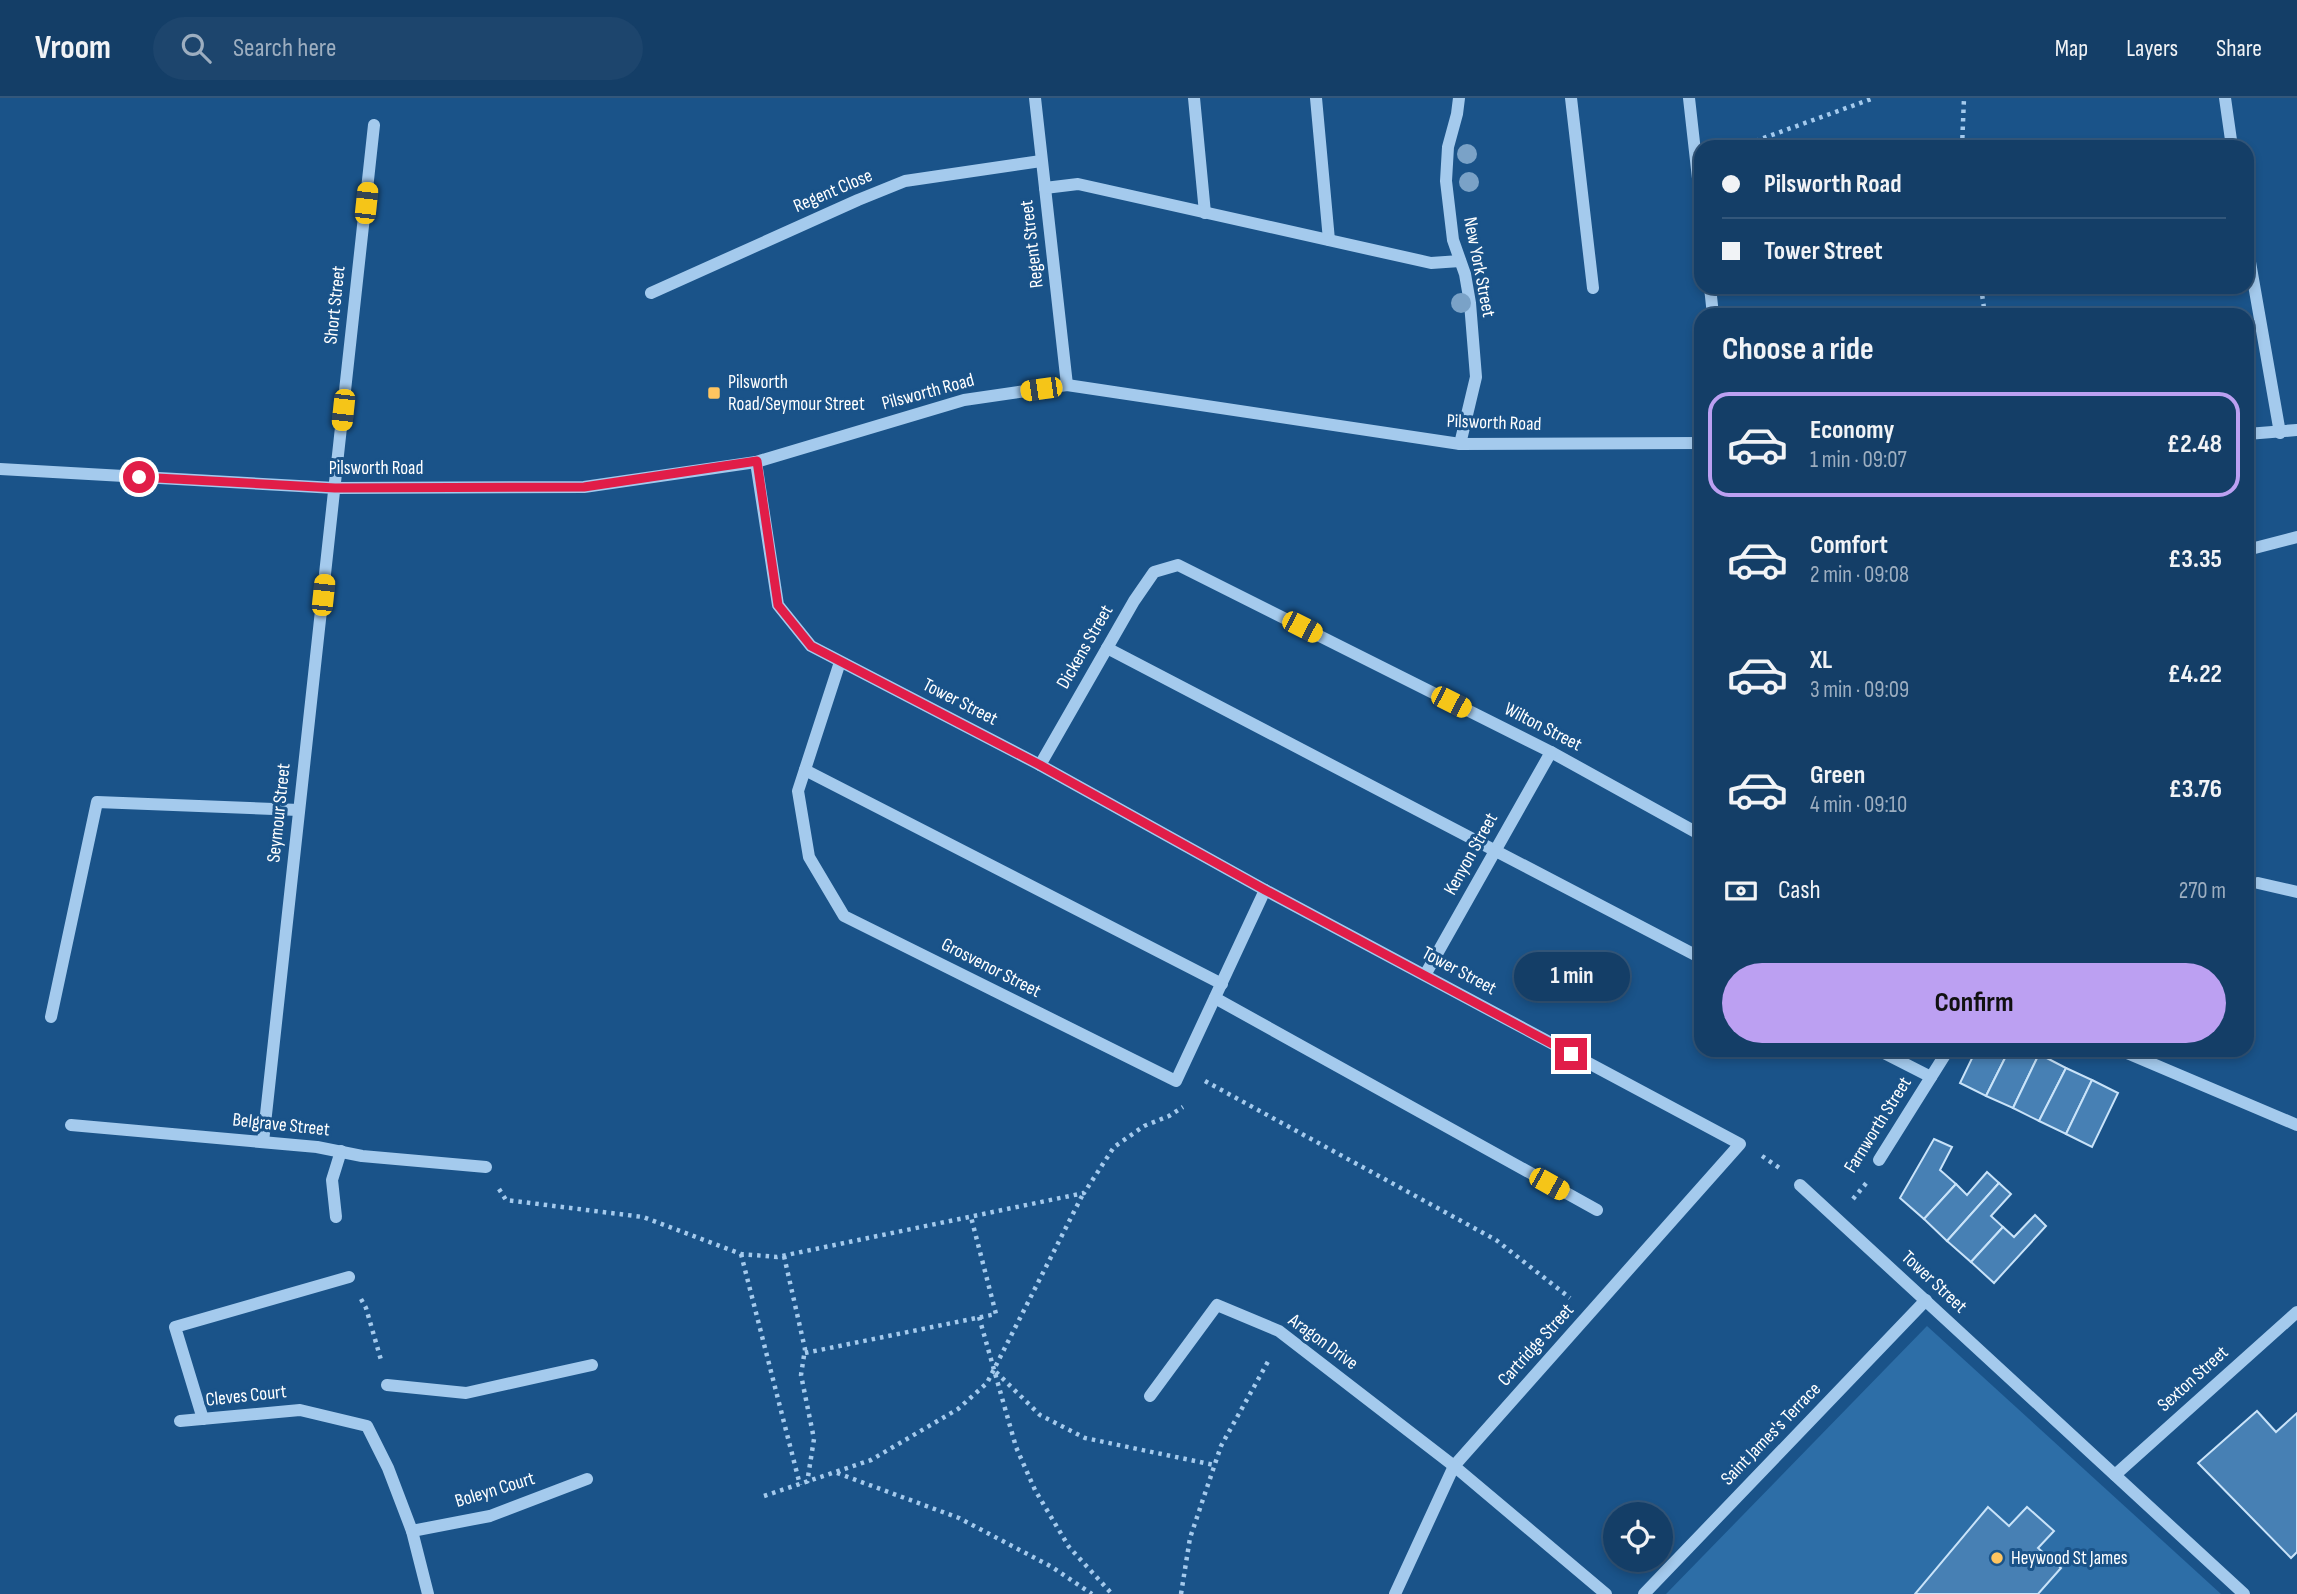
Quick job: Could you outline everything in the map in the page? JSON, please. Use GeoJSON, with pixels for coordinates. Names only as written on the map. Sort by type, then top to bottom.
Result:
{"type":"FeatureCollection","features":[{"type":"Feature","properties":{"kind":"street","name":"Regent Street"},"geometry":{"type":"LineString","coordinates":[[1035,98],[1067,385]]}},
{"type":"Feature","properties":{"kind":"street"},"geometry":{"type":"LineString","coordinates":[[1194,98],[1205,213]]}},
{"type":"Feature","properties":{"kind":"street"},"geometry":{"type":"LineString","coordinates":[[1316,98],[1329,240]]}},
{"type":"Feature","properties":{"kind":"street","name":"New York Street"},"geometry":{"type":"LineString","coordinates":[[1460,98],[1448,147],[1446,181],[1453,240],[1465,274],[1470,303],[1476,377],[1460,444]]}},
{"type":"Feature","properties":{"kind":"street"},"geometry":{"type":"LineString","coordinates":[[1571,98],[1593,288]]}},
{"type":"Feature","properties":{"kind":"street"},"geometry":{"type":"LineString","coordinates":[[1689,98],[1694,143]]}},
{"type":"Feature","properties":{"kind":"street"},"geometry":{"type":"LineString","coordinates":[[2225,98],[2231,140]]}},
{"type":"Feature","properties":{"kind":"street","name":"Short Street"},"geometry":{"type":"LineString","coordinates":[[335,488],[374,125]]}},
{"type":"Feature","properties":{"kind":"street","name":"Regent Close"},"geometry":{"type":"LineString","coordinates":[[651,293],[905,181],[1041,161]]}},
{"type":"Feature","properties":{"kind":"street"},"geometry":{"type":"LineString","coordinates":[[1045,188],[1078,184],[1431,263],[1460,261]]}},
{"type":"Feature","properties":{"kind":"street"},"geometry":{"type":"LineString","coordinates":[[2254,285],[2280,433]]}},
{"type":"Feature","properties":{"kind":"street","name":"Pilsworth Road"},"geometry":{"type":"LineString","coordinates":[[0,469],[335,488],[584,487],[757,461],[964,400],[1067,385],[1460,444],[1694,443]]}},
{"type":"Feature","properties":{"kind":"street"},"geometry":{"type":"LineString","coordinates":[[2254,434],[2297,430]]}},
{"type":"Feature","properties":{"kind":"street","name":"Tower Street"},"geometry":{"type":"LineString","coordinates":[[757,461],[778,605],[811,646],[1040,765],[1265,890],[1740,1144]]}},
{"type":"Feature","properties":{"kind":"street","name":"Seymour Street"},"geometry":{"type":"LineString","coordinates":[[262,1142],[335,488]]}},
{"type":"Feature","properties":{"kind":"street"},"geometry":{"type":"LineString","coordinates":[[2254,548],[2297,537]]}},
{"type":"Feature","properties":{"kind":"street","name":"Dickens Street"},"geometry":{"type":"LineString","coordinates":[[1040,765],[1134,601],[1154,572],[1178,565]]}},
{"type":"Feature","properties":{"kind":"street","name":"Wilton Street"},"geometry":{"type":"LineString","coordinates":[[1178,565],[1551,751],[1694,831]]}},
{"type":"Feature","properties":{"kind":"street"},"geometry":{"type":"LineString","coordinates":[[1107,648],[1694,954]]}},
{"type":"Feature","properties":{"kind":"street","name":"Grosvenor Street"},"geometry":{"type":"LineString","coordinates":[[840,662],[798,791],[809,858],[844,916],[1176,1081]]}},
{"type":"Feature","properties":{"kind":"street","name":"Kenyon Street"},"geometry":{"type":"LineString","coordinates":[[1426,975],[1551,751]]}},
{"type":"Feature","properties":{"kind":"street"},"geometry":{"type":"LineString","coordinates":[[805,770],[1222,984]]}},
{"type":"Feature","properties":{"kind":"street"},"geometry":{"type":"LineString","coordinates":[[51,1017],[97,802],[299,810]]}},
{"type":"Feature","properties":{"kind":"street"},"geometry":{"type":"LineString","coordinates":[[2258,883],[2297,891]]}},
{"type":"Feature","properties":{"kind":"street"},"geometry":{"type":"LineString","coordinates":[[1176,1081],[1265,890]]}},
{"type":"Feature","properties":{"kind":"street"},"geometry":{"type":"LineString","coordinates":[[1215,998],[1597,1210]]}},
{"type":"Feature","properties":{"kind":"street"},"geometry":{"type":"LineString","coordinates":[[1892,1057],[1931,1077]]}},
{"type":"Feature","properties":{"kind":"street","name":"Farnworth Street"},"geometry":{"type":"LineString","coordinates":[[1879,1160],[1944,1057]]}},
{"type":"Feature","properties":{"kind":"street"},"geometry":{"type":"LineString","coordinates":[[2137,1057],[2297,1125]]}},
{"type":"Feature","properties":{"kind":"street","name":"Belgrave Street"},"geometry":{"type":"LineString","coordinates":[[71,1125],[317,1147],[362,1156],[486,1167]]}},
{"type":"Feature","properties":{"kind":"street","name":"Cartridge Street"},"geometry":{"type":"LineString","coordinates":[[1395,1594],[1454,1466],[1740,1144]]}},
{"type":"Feature","properties":{"kind":"street"},"geometry":{"type":"LineString","coordinates":[[336,1217],[332,1180],[341,1152]]}},
{"type":"Feature","properties":{"kind":"street","name":"Tower Street"},"geometry":{"type":"LineString","coordinates":[[1800,1185],[2244,1594]]}},
{"type":"Feature","properties":{"kind":"street"},"geometry":{"type":"LineString","coordinates":[[203,1419],[175,1327],[349,1277]]}},
{"type":"Feature","properties":{"kind":"street","name":"Saint James's Terrace"},"geometry":{"type":"LineString","coordinates":[[1644,1594],[1926,1300]]}},
{"type":"Feature","properties":{"kind":"street","name":"Aragon Drive"},"geometry":{"type":"LineString","coordinates":[[1150,1396],[1217,1305],[1279,1331],[1454,1466]]}},
{"type":"Feature","properties":{"kind":"street","name":"Sexton Street"},"geometry":{"type":"LineString","coordinates":[[2115,1475],[2297,1312]]}},
{"type":"Feature","properties":{"kind":"street"},"geometry":{"type":"LineString","coordinates":[[387,1385],[466,1393],[592,1365]]}},
{"type":"Feature","properties":{"kind":"street","name":"Cleves Court"},"geometry":{"type":"LineString","coordinates":[[180,1421],[300,1410],[367,1426],[388,1468],[412,1531]]}},
{"type":"Feature","properties":{"kind":"street"},"geometry":{"type":"LineString","coordinates":[[1454,1466],[1606,1594]]}},
{"type":"Feature","properties":{"kind":"street","name":"Boleyn Court"},"geometry":{"type":"LineString","coordinates":[[412,1531],[490,1516],[587,1479]]}},
{"type":"Feature","properties":{"kind":"street"},"geometry":{"type":"LineString","coordinates":[[412,1531],[428,1594]]}},
{"type":"Feature","properties":{"kind":"path"},"geometry":{"type":"LineString","coordinates":[[1758,140],[1874,98]]}},
{"type":"Feature","properties":{"kind":"path"},"geometry":{"type":"LineString","coordinates":[[1962,140],[1964,98]]}},
{"type":"Feature","properties":{"kind":"path"},"geometry":{"type":"LineString","coordinates":[[1176,1081],[1195,1076],[1496,1240],[1590,1314]]}},
{"type":"Feature","properties":{"kind":"path"},"geometry":{"type":"LineString","coordinates":[[1196,1090],[1203,1080]]}},
{"type":"Feature","properties":{"kind":"path"},"geometry":{"type":"LineString","coordinates":[[764,1496],[871,1460],[958,1409],[987,1383],[1084,1193],[1115,1147],[1144,1126],[1181,1109],[1189,1100]]}},
{"type":"Feature","properties":{"kind":"path"},"geometry":{"type":"LineString","coordinates":[[1740,1144],[1774,1163],[1800,1185]]}},
{"type":"Feature","properties":{"kind":"path","name":"Farnworth Street"},"geometry":{"type":"LineString","coordinates":[[1837,1218],[1867,1182],[1879,1160]]}},
{"type":"Feature","properties":{"kind":"path"},"geometry":{"type":"LineString","coordinates":[[486,1167],[506,1200],[643,1217],[741,1254],[777,1257],[1084,1193]]}},
{"type":"Feature","properties":{"kind":"path"},"geometry":{"type":"LineString","coordinates":[[805,1353],[996,1314],[971,1217]]}},
{"type":"Feature","properties":{"kind":"path"},"geometry":{"type":"LineString","coordinates":[[741,1254],[800,1485]]}},
{"type":"Feature","properties":{"kind":"path"},"geometry":{"type":"LineString","coordinates":[[783,1256],[805,1353],[801,1375],[814,1439],[807,1483]]}},
{"type":"Feature","properties":{"kind":"path"},"geometry":{"type":"LineString","coordinates":[[349,1277],[366,1308],[387,1385]]}},
{"type":"Feature","properties":{"kind":"path"},"geometry":{"type":"LineString","coordinates":[[979,1317],[1016,1447],[1035,1490],[1069,1547],[1112,1594]]}},
{"type":"Feature","properties":{"kind":"path"},"geometry":{"type":"LineString","coordinates":[[1181,1594],[1190,1538],[1221,1446],[1285,1336]]}},
{"type":"Feature","properties":{"kind":"path"},"geometry":{"type":"LineString","coordinates":[[994,1370],[1040,1415],[1085,1438],[1214,1465]]}},
{"type":"Feature","properties":{"kind":"path"},"geometry":{"type":"LineString","coordinates":[[837,1472],[959,1518],[1052,1567],[1092,1594]]}},
{"type":"Feature","properties":{"kind":"shaded area"},"geometry":{"type":"Polygon","coordinates":[[[1927,1326],[2221,1594],[1666,1594],[1927,1326]]]}},
{"type":"Feature","properties":{"kind":"building"},"geometry":{"type":"Polygon","coordinates":[[[1973,1057],[2006,1057],[1986,1096],[1960,1083],[1973,1057]]]}},
{"type":"Feature","properties":{"kind":"building"},"geometry":{"type":"Polygon","coordinates":[[[2006,1057],[2038,1057],[2013,1108],[1986,1096],[2006,1057]]]}},
{"type":"Feature","properties":{"kind":"building"},"geometry":{"type":"Polygon","coordinates":[[[2038,1057],[2045,1057],[2066,1068],[2039,1121],[2013,1108],[2038,1057]]]}},
{"type":"Feature","properties":{"kind":"building"},"geometry":{"type":"Polygon","coordinates":[[[2066,1068],[2092,1080],[2066,1134],[2039,1121],[2066,1068]]]}},
{"type":"Feature","properties":{"kind":"building"},"geometry":{"type":"Polygon","coordinates":[[[2092,1080],[2118,1093],[2092,1147],[2066,1134],[2092,1080]]]}},
{"type":"Feature","properties":{"kind":"building"},"geometry":{"type":"Polygon","coordinates":[[[1934,1139],[1952,1147],[1940,1170],[1956,1184],[1924,1219],[1900,1198],[1934,1139]]]}},
{"type":"Feature","properties":{"kind":"building"},"geometry":{"type":"Polygon","coordinates":[[[1987,1172],[1999,1183],[1947,1241],[1924,1219],[1956,1184],[1967,1195],[1987,1172]]]}},
{"type":"Feature","properties":{"kind":"building"},"geometry":{"type":"Polygon","coordinates":[[[1999,1183],[2011,1194],[1991,1216],[2003,1227],[1971,1262],[1947,1241],[1999,1183]]]}},
{"type":"Feature","properties":{"kind":"building"},"geometry":{"type":"Polygon","coordinates":[[[2035,1215],[2046,1226],[1994,1283],[1971,1262],[2003,1227],[2014,1237],[2035,1215]]]}},
{"type":"Feature","properties":{"kind":"building"},"geometry":{"type":"Polygon","coordinates":[[[2257,1411],[2276,1432],[2297,1413],[2297,1552],[2291,1558],[2198,1463],[2257,1411]]]}},
{"type":"Feature","properties":{"kind":"building","name":"Heywood St James"},"geometry":{"type":"Polygon","coordinates":[[[1988,1507],[2009,1526],[2027,1507],[2054,1531],[2038,1548],[2061,1568],[2038,1594],[1915,1594],[1988,1507]]]}},
{"type":"Feature","properties":{"kind":"place","name":"Pilsworth Road/Seymour Street"},"geometry":{"type":"Point","coordinates":[714,393]}},
{"type":"Feature","properties":{"kind":"place","name":"Heywood St James"},"geometry":{"type":"Point","coordinates":[1997,1558]}},
{"type":"Feature","properties":{"kind":"route"},"geometry":{"type":"LineString","coordinates":[[139,477],[335,488],[584,487],[757,461],[778,605],[811,646],[1040,765],[1265,890],[1571,1054]]}}]}
